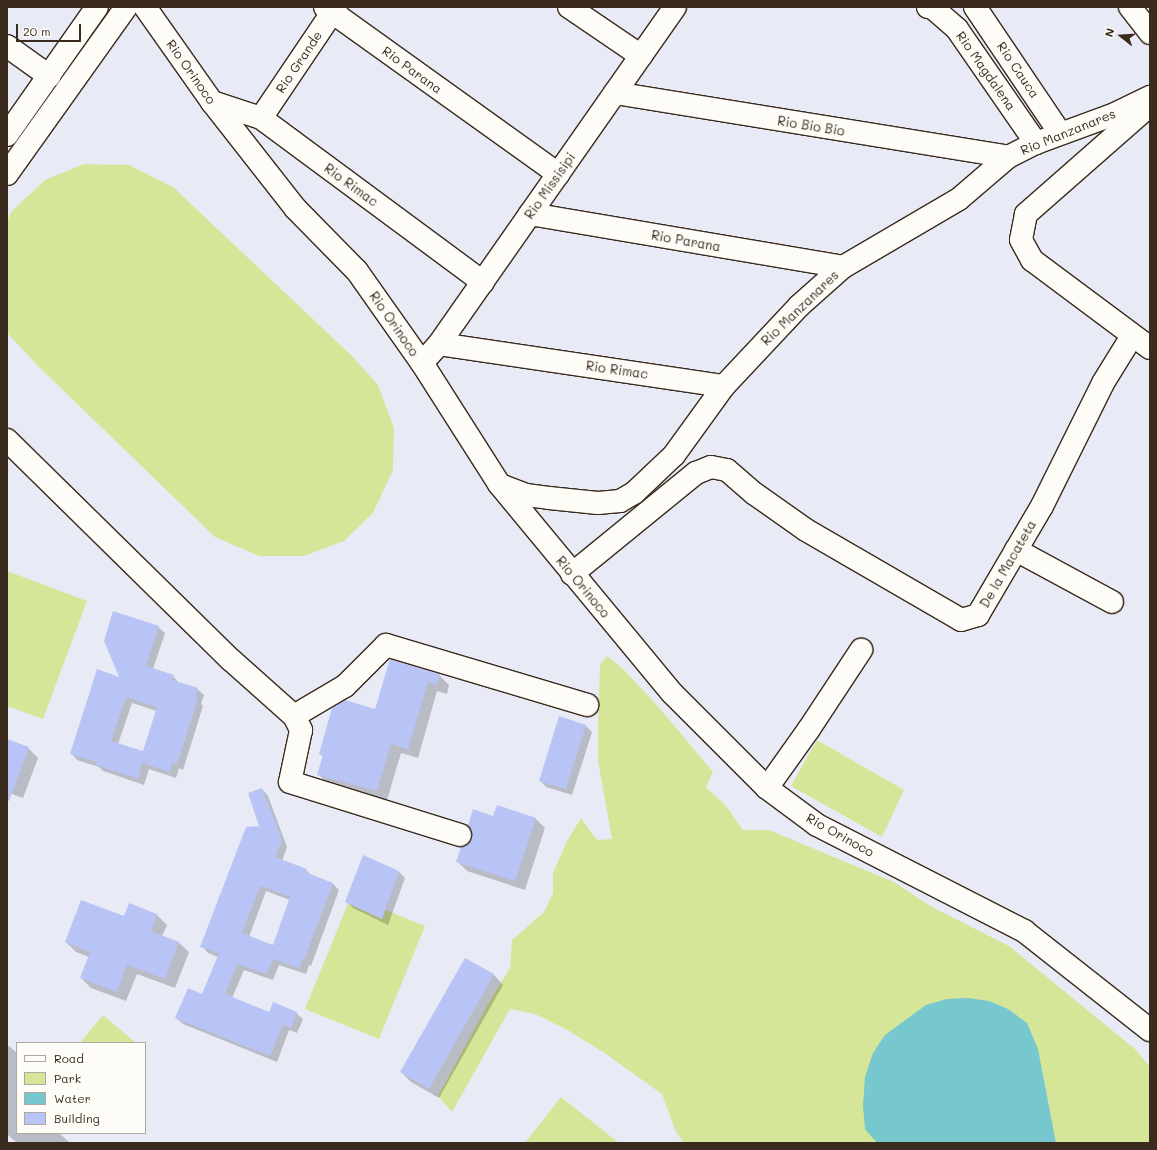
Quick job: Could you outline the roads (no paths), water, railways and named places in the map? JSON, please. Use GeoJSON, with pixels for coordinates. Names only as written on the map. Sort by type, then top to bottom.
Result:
{"type":"FeatureCollection","features":[{"type":"Feature","properties":{"kind":"street"},"geometry":{"type":"LineString","coordinates":[[7,134],[97,7]]}},
{"type":"Feature","properties":{"kind":"street"},"geometry":{"type":"LineString","coordinates":[[7,174],[126,7]]}},
{"type":"Feature","properties":{"kind":"street"},"geometry":{"type":"LineString","coordinates":[[569,7],[641,56]]}},
{"type":"Feature","properties":{"kind":"street","name":"Rio Missisipi"},"geometry":{"type":"LineString","coordinates":[[422,363],[439,344],[675,7]]}},
{"type":"Feature","properties":{"kind":"street","name":"Rio Magdalena"},"geometry":{"type":"LineString","coordinates":[[928,7],[933,8],[957,29],[1036,142]]}},
{"type":"Feature","properties":{"kind":"street","name":"Rio Cauca"},"geometry":{"type":"LineString","coordinates":[[975,7],[1060,133]]}},
{"type":"Feature","properties":{"kind":"street"},"geometry":{"type":"LineString","coordinates":[[1130,7],[1150,33]]}},
{"type":"Feature","properties":{"kind":"street","name":"Rio Grande"},"geometry":{"type":"LineString","coordinates":[[261,118],[331,9]]}},
{"type":"Feature","properties":{"kind":"street","name":"Rio Parana"},"geometry":{"type":"LineString","coordinates":[[331,9],[558,174]]}},
{"type":"Feature","properties":{"kind":"street","name":"Rio Orinoco"},"geometry":{"type":"LineString","coordinates":[[156,12],[212,102],[295,208],[356,271],[422,363],[499,484],[672,693],[767,788],[817,825],[1024,931],[1150,1030]]}},
{"type":"Feature","properties":{"kind":"street"},"geometry":{"type":"LineString","coordinates":[[7,46],[49,76]]}},
{"type":"Feature","properties":{"kind":"street","name":"Rio Bio Bio"},"geometry":{"type":"LineString","coordinates":[[615,93],[1008,157]]}},
{"type":"Feature","properties":{"kind":"street","name":"Rio Manzanares"},"geometry":{"type":"LineString","coordinates":[[499,484],[526,494],[550,498],[598,503],[620,502],[634,493],[674,455],[724,386],[799,306],[843,267],[959,199],[1008,157],[1036,142],[1115,114],[1150,97]]}},
{"type":"Feature","properties":{"kind":"street","name":"Rio Rimac"},"geometry":{"type":"LineString","coordinates":[[212,102],[261,118],[483,282]]}},
{"type":"Feature","properties":{"kind":"street"},"geometry":{"type":"LineString","coordinates":[[1150,105],[1026,214],[1021,240],[1032,260],[1150,348]]}},
{"type":"Feature","properties":{"kind":"street","name":"Rio Parana"},"geometry":{"type":"LineString","coordinates":[[530,214],[843,267]]}},
{"type":"Feature","properties":{"kind":"street","name":"De la Macateta"},"geometry":{"type":"LineString","coordinates":[[572,574],[696,473],[711,467],[727,470],[755,494],[806,530],[961,620],[978,615],[1042,506],[1103,383],[1132,336]]}},
{"type":"Feature","properties":{"kind":"street","name":"Rio Rimac"},"geometry":{"type":"LineString","coordinates":[[439,344],[724,386]]}},
{"type":"Feature","properties":{"kind":"street"},"geometry":{"type":"LineString","coordinates":[[7,440],[230,659],[294,716],[300,730],[290,782],[460,835]]}},
{"type":"Feature","properties":{"kind":"street"},"geometry":{"type":"LineString","coordinates":[[1016,550],[1112,602]]}},
{"type":"Feature","properties":{"kind":"street"},"geometry":{"type":"LineString","coordinates":[[294,716],[345,686],[386,645],[587,704]]}},
{"type":"Feature","properties":{"kind":"street"},"geometry":{"type":"LineString","coordinates":[[767,788],[809,730],[861,650]]}},
{"type":"Feature","properties":{"kind":"water"},"geometry":{"type":"Polygon","coordinates":[[[968,998],[989,1001],[1008,1009],[1027,1023],[1038,1049],[1056,1143],[877,1143],[865,1129],[863,1106],[865,1077],[873,1053],[885,1035],[926,1005],[947,999],[968,998]]]}}]}
